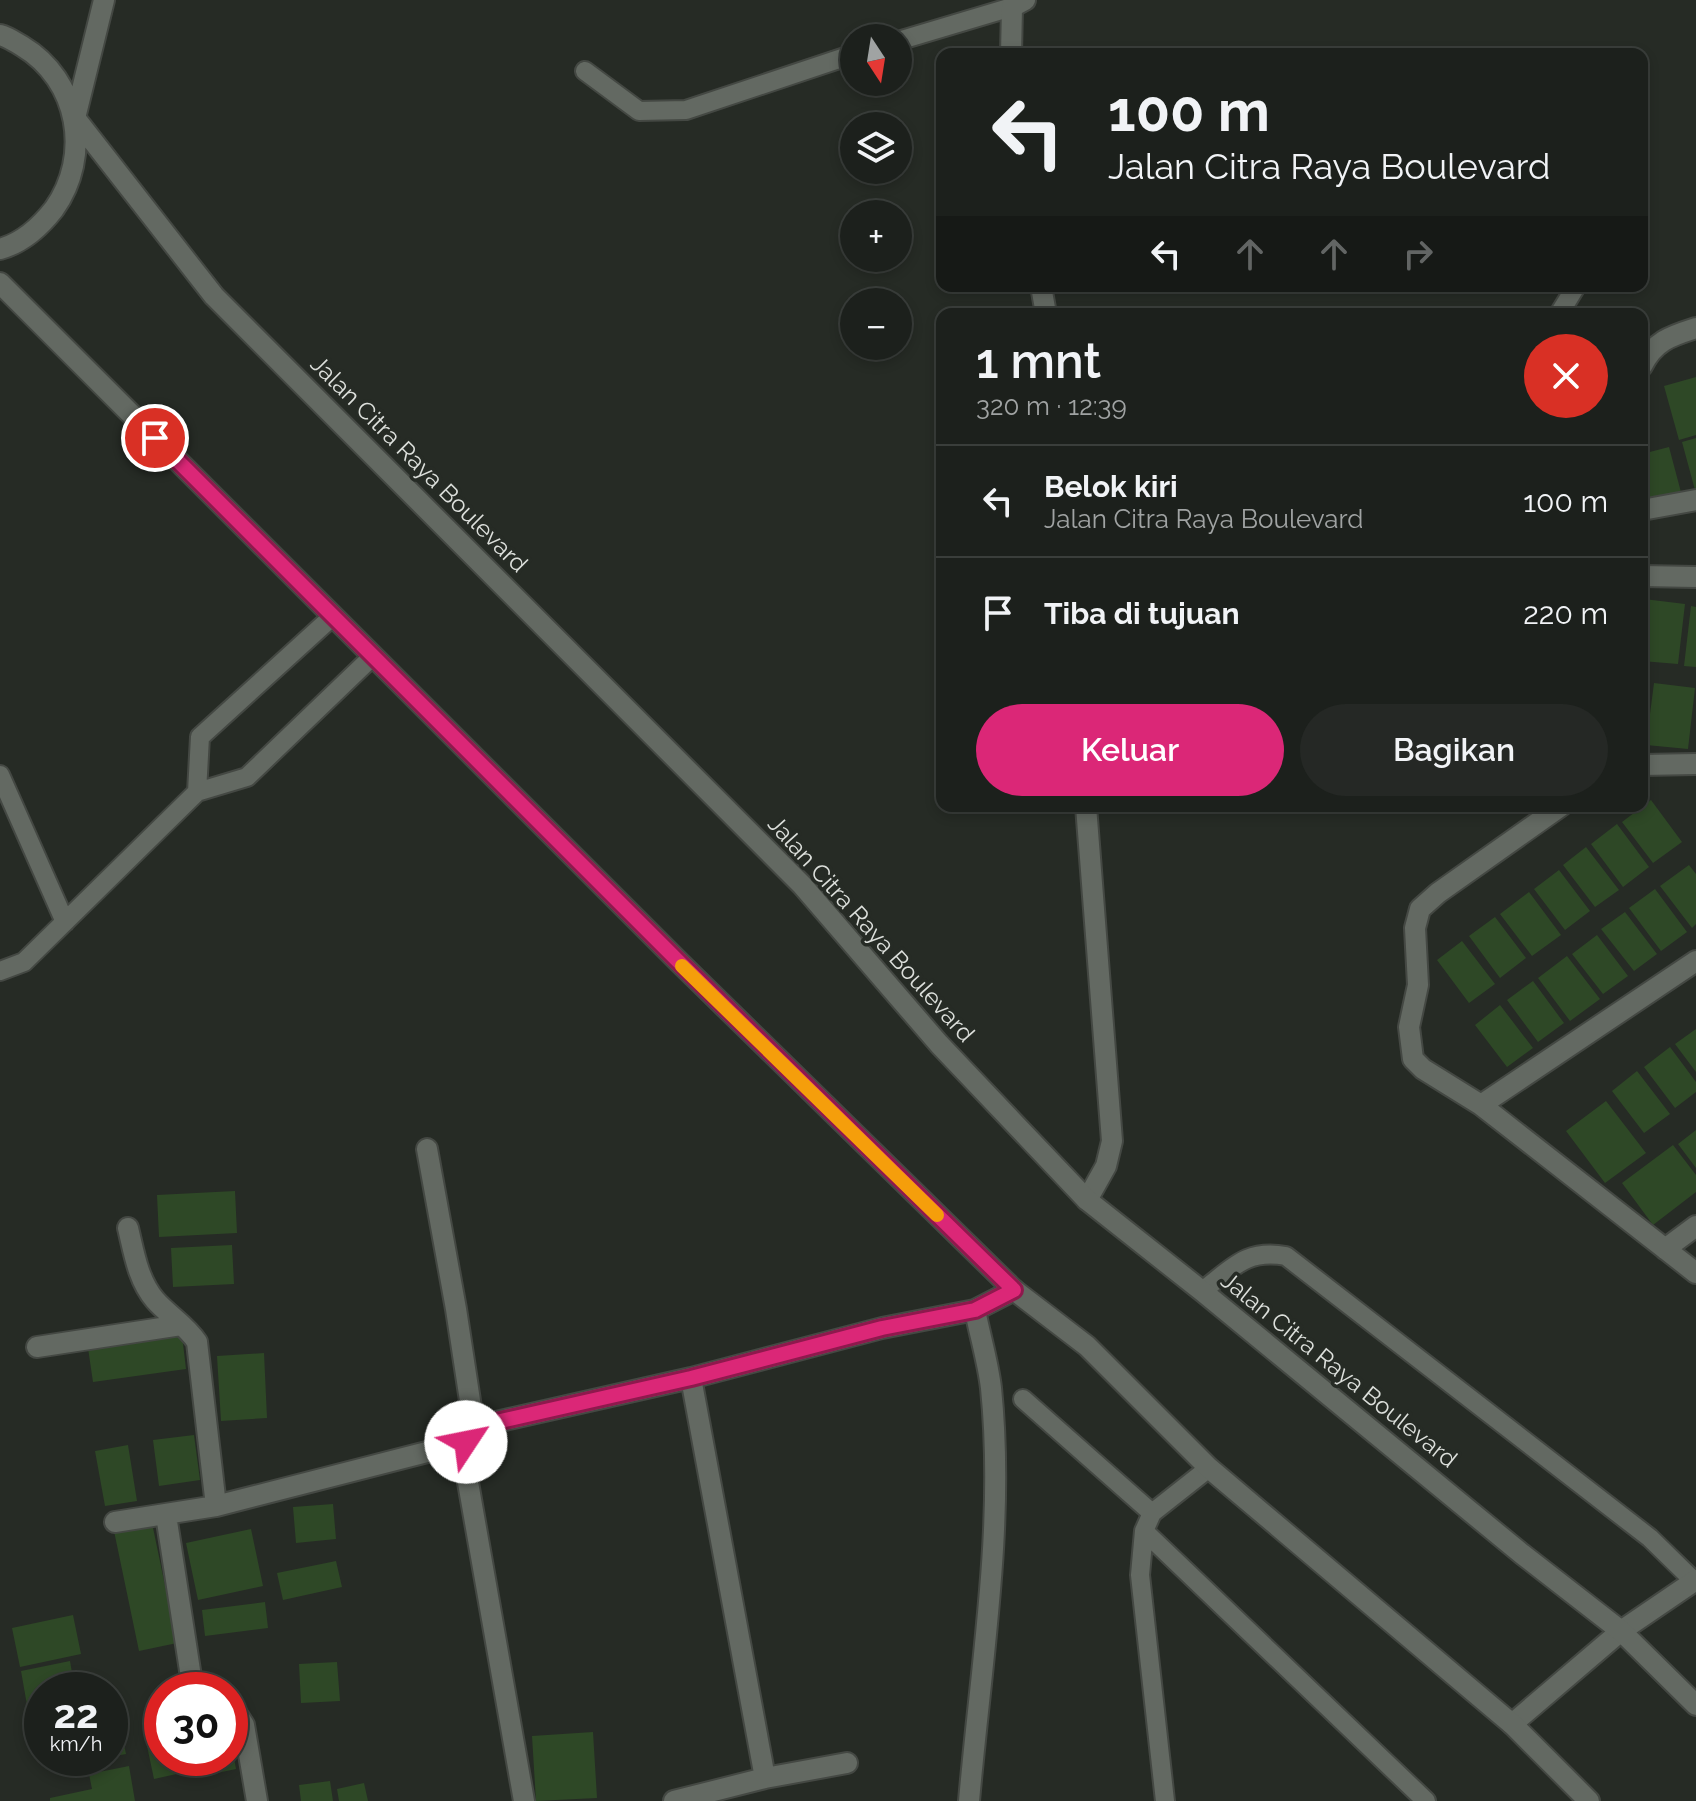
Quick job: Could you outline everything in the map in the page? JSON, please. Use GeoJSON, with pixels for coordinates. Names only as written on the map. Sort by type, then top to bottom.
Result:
{"type":"FeatureCollection","features":[{"type":"Feature","properties":{"kind":"street"},"geometry":{"type":"LineString","coordinates":[[0,249],[11,246],[42,224],[65,193],[76,157],[75,118],[104,0]]}},
{"type":"Feature","properties":{"kind":"street"},"geometry":{"type":"LineString","coordinates":[[1012,48],[1019,3]]}},
{"type":"Feature","properties":{"kind":"street"},"geometry":{"type":"LineString","coordinates":[[0,35],[38,56],[61,84],[75,118]]}},
{"type":"Feature","properties":{"kind":"street","name":"Jalan Citra Raya Boulevard"},"geometry":{"type":"LineString","coordinates":[[75,118],[214,296],[802,885],[939,1044],[1087,1200],[1621,1631],[1696,1705]]}},
{"type":"Feature","properties":{"kind":"street"},"geometry":{"type":"LineString","coordinates":[[0,283],[680,963],[1014,1290],[1087,1346],[1209,1468],[1512,1724],[1589,1801]]}},
{"type":"Feature","properties":{"kind":"street"},"geometry":{"type":"LineString","coordinates":[[1648,354],[1663,339],[1696,328]]}},
{"type":"Feature","properties":{"kind":"street"},"geometry":{"type":"LineString","coordinates":[[1648,509],[1696,500]]}},
{"type":"Feature","properties":{"kind":"street"},"geometry":{"type":"LineString","coordinates":[[1648,576],[1696,577]]}},
{"type":"Feature","properties":{"kind":"street"},"geometry":{"type":"LineString","coordinates":[[1648,765],[1696,764]]}},
{"type":"Feature","properties":{"kind":"street"},"geometry":{"type":"LineString","coordinates":[[1086,812],[1112,1141],[1106,1166],[1087,1200]]}},
{"type":"Feature","properties":{"kind":"street"},"geometry":{"type":"LineString","coordinates":[[1553,812],[1420,909],[1415,928],[1418,985],[1409,1027],[1413,1059],[1423,1069],[1481,1105],[1696,1273]]}},
{"type":"Feature","properties":{"kind":"street"},"geometry":{"type":"LineString","coordinates":[[1481,1105],[1696,961]]}},
{"type":"Feature","properties":{"kind":"street"},"geometry":{"type":"LineString","coordinates":[[427,1149],[456,1309],[470,1434],[466,1471],[524,1801]]}},
{"type":"Feature","properties":{"kind":"street"},"geometry":{"type":"LineString","coordinates":[[1665,1249],[1696,1226]]}},
{"type":"Feature","properties":{"kind":"street"},"geometry":{"type":"LineString","coordinates":[[128,1228],[137,1266],[147,1287],[155,1300],[197,1342],[216,1506]]}},
{"type":"Feature","properties":{"kind":"street"},"geometry":{"type":"LineString","coordinates":[[115,1522],[216,1506],[470,1434],[882,1328],[975,1310],[1014,1290]]}},
{"type":"Feature","properties":{"kind":"street"},"geometry":{"type":"LineString","coordinates":[[969,1801],[992,1566],[995,1458],[991,1386],[975,1310]]}},
{"type":"Feature","properties":{"kind":"street"},"geometry":{"type":"LineString","coordinates":[[37,1347],[181,1325]]}},
{"type":"Feature","properties":{"kind":"street"},"geometry":{"type":"LineString","coordinates":[[691,1378],[765,1778]]}},
{"type":"Feature","properties":{"kind":"street"},"geometry":{"type":"LineString","coordinates":[[166,1515],[190,1672]]}},
{"type":"Feature","properties":{"kind":"street"},"geometry":{"type":"LineString","coordinates":[[1512,1724],[1621,1631],[1696,1581]]}},
{"type":"Feature","properties":{"kind":"street"},"geometry":{"type":"LineString","coordinates":[[248,1748],[257,1801]]}},
{"type":"Feature","properties":{"kind":"street"},"geometry":{"type":"LineString","coordinates":[[674,1801],[765,1778],[847,1763]]}},
{"type":"Feature","properties":{"kind":"lane"},"geometry":{"type":"LineString","coordinates":[[912,37],[1019,3]]}},
{"type":"Feature","properties":{"kind":"lane"},"geometry":{"type":"LineString","coordinates":[[585,71],[639,111],[686,110],[840,59]]}},
{"type":"Feature","properties":{"kind":"lane"},"geometry":{"type":"LineString","coordinates":[[197,792],[200,737],[333,616]]}},
{"type":"Feature","properties":{"kind":"lane"},"geometry":{"type":"LineString","coordinates":[[0,971],[24,962],[197,792],[247,777],[373,656]]}},
{"type":"Feature","properties":{"kind":"lane"},"geometry":{"type":"LineString","coordinates":[[0,775],[65,922]]}},
{"type":"Feature","properties":{"kind":"lane"},"geometry":{"type":"LineString","coordinates":[[1202,1291],[1249,1256],[1267,1253],[1286,1256],[1650,1538],[1696,1581]]}},
{"type":"Feature","properties":{"kind":"lane"},"geometry":{"type":"LineString","coordinates":[[1023,1399],[1152,1513]]}},
{"type":"Feature","properties":{"kind":"lane"},"geometry":{"type":"LineString","coordinates":[[1165,1801],[1140,1575],[1144,1531],[1152,1513],[1209,1468]]}},
{"type":"Feature","properties":{"kind":"lane"},"geometry":{"type":"LineString","coordinates":[[1144,1531],[1426,1801]]}},
{"type":"Feature","properties":{"kind":"building"},"geometry":{"type":"Polygon","coordinates":[[[1696,377],[1696,435],[1679,440],[1664,386],[1696,377]]]}},
{"type":"Feature","properties":{"kind":"building"},"geometry":{"type":"Polygon","coordinates":[[[1696,438],[1696,490],[1695,490],[1682,442],[1696,438]]]}},
{"type":"Feature","properties":{"kind":"building"},"geometry":{"type":"Polygon","coordinates":[[[1669,447],[1682,496],[1648,505],[1648,452],[1669,447]]]}},
{"type":"Feature","properties":{"kind":"building"},"geometry":{"type":"Polygon","coordinates":[[[1648,599],[1685,604],[1678,664],[1648,662],[1648,599]]]}},
{"type":"Feature","properties":{"kind":"building"},"geometry":{"type":"Polygon","coordinates":[[[1691,606],[1696,607],[1696,667],[1684,666],[1691,606]]]}},
{"type":"Feature","properties":{"kind":"building"},"geometry":{"type":"Polygon","coordinates":[[[1654,683],[1695,688],[1688,749],[1648,745],[1654,683]]]}},
{"type":"Feature","properties":{"kind":"building"},"geometry":{"type":"Polygon","coordinates":[[[1651,800],[1682,842],[1653,863],[1622,822],[1635,812],[1648,812],[1651,800]]]}},
{"type":"Feature","properties":{"kind":"building"},"geometry":{"type":"Polygon","coordinates":[[[1617,824],[1649,867],[1623,887],[1591,844],[1617,824]]]}},
{"type":"Feature","properties":{"kind":"building"},"geometry":{"type":"Polygon","coordinates":[[[1586,847],[1619,890],[1595,907],[1563,865],[1586,847]]]}},
{"type":"Feature","properties":{"kind":"building"},"geometry":{"type":"Polygon","coordinates":[[[1689,865],[1696,874],[1696,924],[1692,928],[1660,886],[1689,865]]]}},
{"type":"Feature","properties":{"kind":"building"},"geometry":{"type":"Polygon","coordinates":[[[1559,870],[1590,911],[1565,930],[1534,889],[1559,870]]]}},
{"type":"Feature","properties":{"kind":"building"},"geometry":{"type":"Polygon","coordinates":[[[1655,889],[1687,932],[1661,951],[1629,908],[1655,889]]]}},
{"type":"Feature","properties":{"kind":"building"},"geometry":{"type":"Polygon","coordinates":[[[1529,892],[1561,935],[1532,956],[1500,914],[1529,892]]]}},
{"type":"Feature","properties":{"kind":"building"},"geometry":{"type":"Polygon","coordinates":[[[1625,912],[1657,954],[1634,971],[1601,929],[1625,912]]]}},
{"type":"Feature","properties":{"kind":"building"},"geometry":{"type":"Polygon","coordinates":[[[1495,917],[1526,958],[1500,978],[1469,936],[1495,917]]]}},
{"type":"Feature","properties":{"kind":"building"},"geometry":{"type":"Polygon","coordinates":[[[1597,935],[1628,976],[1603,994],[1572,954],[1597,935]]]}},
{"type":"Feature","properties":{"kind":"building"},"geometry":{"type":"Polygon","coordinates":[[[1462,941],[1495,984],[1469,1003],[1437,960],[1462,941]]]}},
{"type":"Feature","properties":{"kind":"building"},"geometry":{"type":"Polygon","coordinates":[[[1567,956],[1600,999],[1570,1021],[1538,978],[1567,956]]]}},
{"type":"Feature","properties":{"kind":"building"},"geometry":{"type":"Polygon","coordinates":[[[1533,981],[1564,1023],[1538,1042],[1507,1000],[1533,981]]]}},
{"type":"Feature","properties":{"kind":"building"},"geometry":{"type":"Polygon","coordinates":[[[1500,1005],[1533,1048],[1507,1067],[1475,1025],[1500,1005]]]}},
{"type":"Feature","properties":{"kind":"building"},"geometry":{"type":"Polygon","coordinates":[[[1696,1029],[1696,1072],[1675,1044],[1696,1029]]]}},
{"type":"Feature","properties":{"kind":"building"},"geometry":{"type":"Polygon","coordinates":[[[1670,1047],[1696,1082],[1696,1092],[1675,1108],[1644,1067],[1670,1047]]]}},
{"type":"Feature","properties":{"kind":"building"},"geometry":{"type":"Polygon","coordinates":[[[1637,1071],[1670,1114],[1644,1133],[1612,1091],[1637,1071]]]}},
{"type":"Feature","properties":{"kind":"building"},"geometry":{"type":"Polygon","coordinates":[[[1606,1101],[1646,1153],[1605,1183],[1566,1131],[1606,1101]]]}},
{"type":"Feature","properties":{"kind":"building"},"geometry":{"type":"Polygon","coordinates":[[[1696,1130],[1696,1168],[1678,1144],[1696,1130]]]}},
{"type":"Feature","properties":{"kind":"building"},"geometry":{"type":"Polygon","coordinates":[[[1673,1145],[1696,1175],[1696,1192],[1653,1225],[1622,1183],[1673,1145]]]}},
{"type":"Feature","properties":{"kind":"building"},"geometry":{"type":"Polygon","coordinates":[[[235,1191],[237,1233],[159,1237],[157,1195],[235,1191]]]}},
{"type":"Feature","properties":{"kind":"building"},"geometry":{"type":"Polygon","coordinates":[[[232,1245],[234,1284],[173,1287],[171,1248],[232,1245]]]}},
{"type":"Feature","properties":{"kind":"building"},"geometry":{"type":"Polygon","coordinates":[[[182,1335],[186,1369],[93,1382],[88,1348],[182,1335]]]}},
{"type":"Feature","properties":{"kind":"building"},"geometry":{"type":"Polygon","coordinates":[[[264,1353],[267,1418],[221,1421],[217,1356],[264,1353]]]}},
{"type":"Feature","properties":{"kind":"building"},"geometry":{"type":"Polygon","coordinates":[[[194,1435],[200,1480],[159,1486],[153,1440],[194,1435]]]}},
{"type":"Feature","properties":{"kind":"building"},"geometry":{"type":"Polygon","coordinates":[[[128,1445],[137,1501],[105,1506],[95,1451],[128,1445]]]}},
{"type":"Feature","properties":{"kind":"building"},"geometry":{"type":"Polygon","coordinates":[[[333,1504],[336,1539],[296,1543],[293,1507],[333,1504]]]}},
{"type":"Feature","properties":{"kind":"building"},"geometry":{"type":"Polygon","coordinates":[[[152,1523],[177,1643],[139,1651],[114,1531],[152,1523]]]}},
{"type":"Feature","properties":{"kind":"building"},"geometry":{"type":"Polygon","coordinates":[[[251,1529],[263,1586],[198,1600],[186,1543],[251,1529]]]}},
{"type":"Feature","properties":{"kind":"building"},"geometry":{"type":"Polygon","coordinates":[[[336,1561],[342,1587],[283,1600],[277,1573],[336,1561]]]}},
{"type":"Feature","properties":{"kind":"building"},"geometry":{"type":"Polygon","coordinates":[[[265,1602],[268,1628],[205,1636],[202,1610],[265,1602]]]}},
{"type":"Feature","properties":{"kind":"building"},"geometry":{"type":"Polygon","coordinates":[[[73,1615],[81,1654],[20,1667],[12,1628],[73,1615]]]}},
{"type":"Feature","properties":{"kind":"building"},"geometry":{"type":"Polygon","coordinates":[[[70,1661],[72,1672],[24,1672],[24,1688],[21,1671],[70,1661]]]}},
{"type":"Feature","properties":{"kind":"building"},"geometry":{"type":"Polygon","coordinates":[[[337,1662],[340,1701],[301,1703],[299,1664],[337,1662]]]}},
{"type":"Feature","properties":{"kind":"building"},"geometry":{"type":"Polygon","coordinates":[[[593,1732],[597,1798],[536,1801],[532,1736],[593,1732]]]}},
{"type":"Feature","properties":{"kind":"building"},"geometry":{"type":"Polygon","coordinates":[[[128,1766],[135,1801],[50,1801],[50,1798],[92,1789],[89,1776],[128,1776],[128,1766]]]}},
{"type":"Feature","properties":{"kind":"building"},"geometry":{"type":"Polygon","coordinates":[[[330,1781],[333,1801],[301,1801],[299,1785],[330,1781]]]}},
{"type":"Feature","properties":{"kind":"building"},"geometry":{"type":"Polygon","coordinates":[[[364,1783],[368,1801],[339,1801],[337,1789],[364,1783]]]}},
{"type":"Feature","properties":{"kind":"slow traffic"},"geometry":{"type":"LineString","coordinates":[[682,966],[937,1215]]}},
{"type":"Feature","properties":{"kind":"route"},"geometry":{"type":"LineString","coordinates":[[155,438],[680,963],[1014,1290],[975,1310],[882,1328],[691,1378],[474,1427],[466,1442]]}}]}
